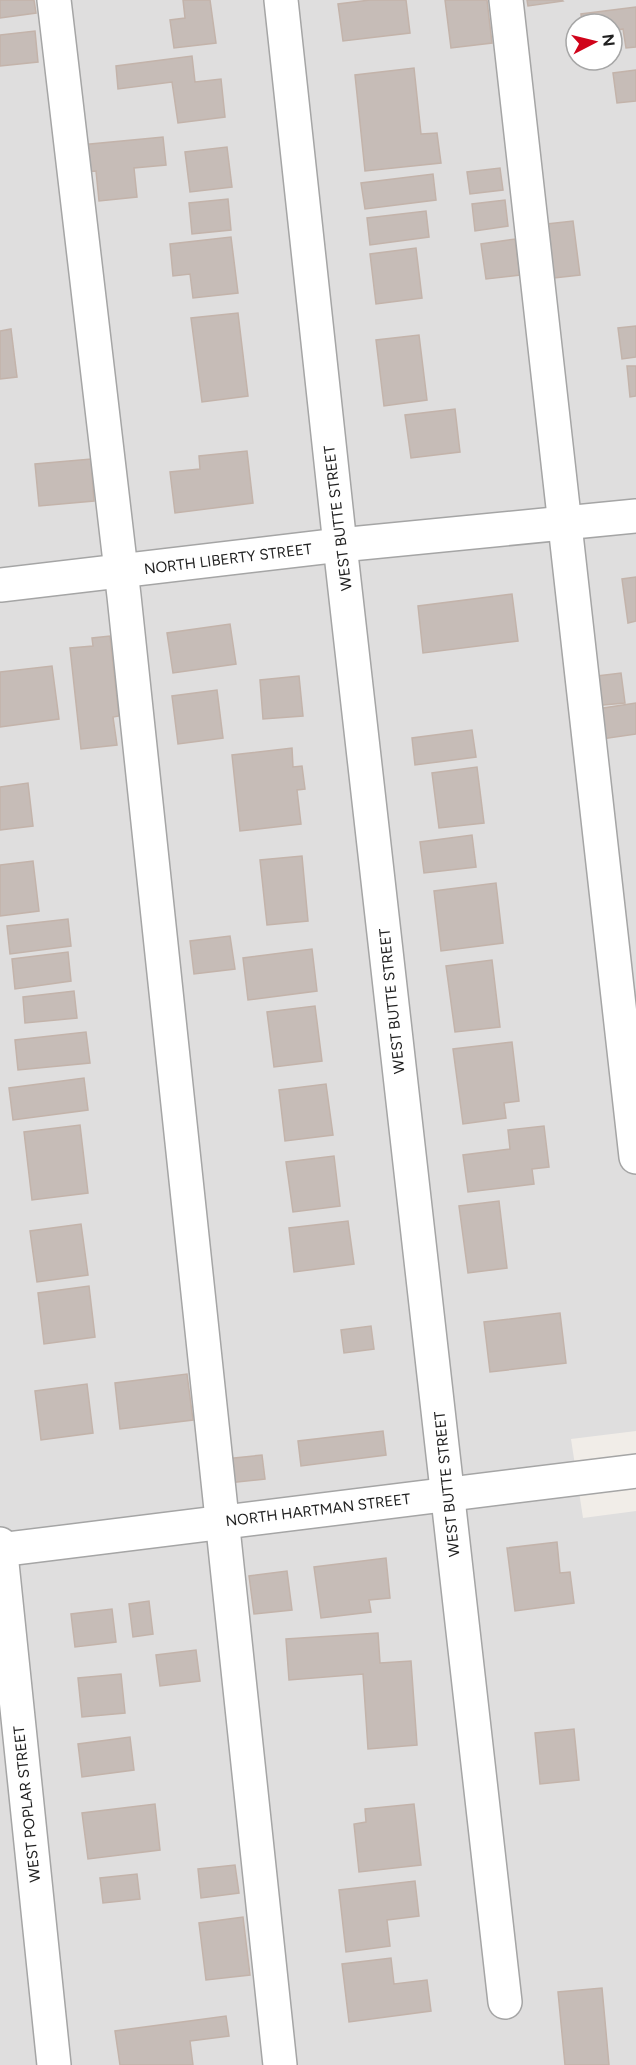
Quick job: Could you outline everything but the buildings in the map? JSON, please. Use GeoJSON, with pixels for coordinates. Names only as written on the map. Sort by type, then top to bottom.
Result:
{"type":"FeatureCollection","features":[{"type":"Feature","properties":{"kind":"street"},"geometry":{"type":"LineString","coordinates":[[54,0],[120,572],[280,2065]]}},
{"type":"Feature","properties":{"kind":"street","name":"WEST BUTTE STREET"},"geometry":{"type":"LineString","coordinates":[[281,0],[340,545],[505,2002]]}},
{"type":"Feature","properties":{"kind":"street"},"geometry":{"type":"LineString","coordinates":[[506,0],[636,1157]]}},
{"type":"Feature","properties":{"kind":"street","name":"NORTH LIBERTY STREET"},"geometry":{"type":"LineString","coordinates":[[0,585],[340,545],[636,516]]}},
{"type":"Feature","properties":{"kind":"street","name":"NORTH HARTMAN STREET"},"geometry":{"type":"LineString","coordinates":[[0,1550],[636,1471]]}},
{"type":"Feature","properties":{"kind":"street","name":"WEST POPLAR STREET"},"geometry":{"type":"LineString","coordinates":[[0,1544],[54,2065]]}},
{"type":"Feature","properties":{"kind":"shaded area"},"geometry":{"type":"Polygon","coordinates":[[[0,0],[636,0],[636,1431],[571,1439],[583,1518],[636,1511],[636,2065],[0,2065],[0,0]]]}}]}
